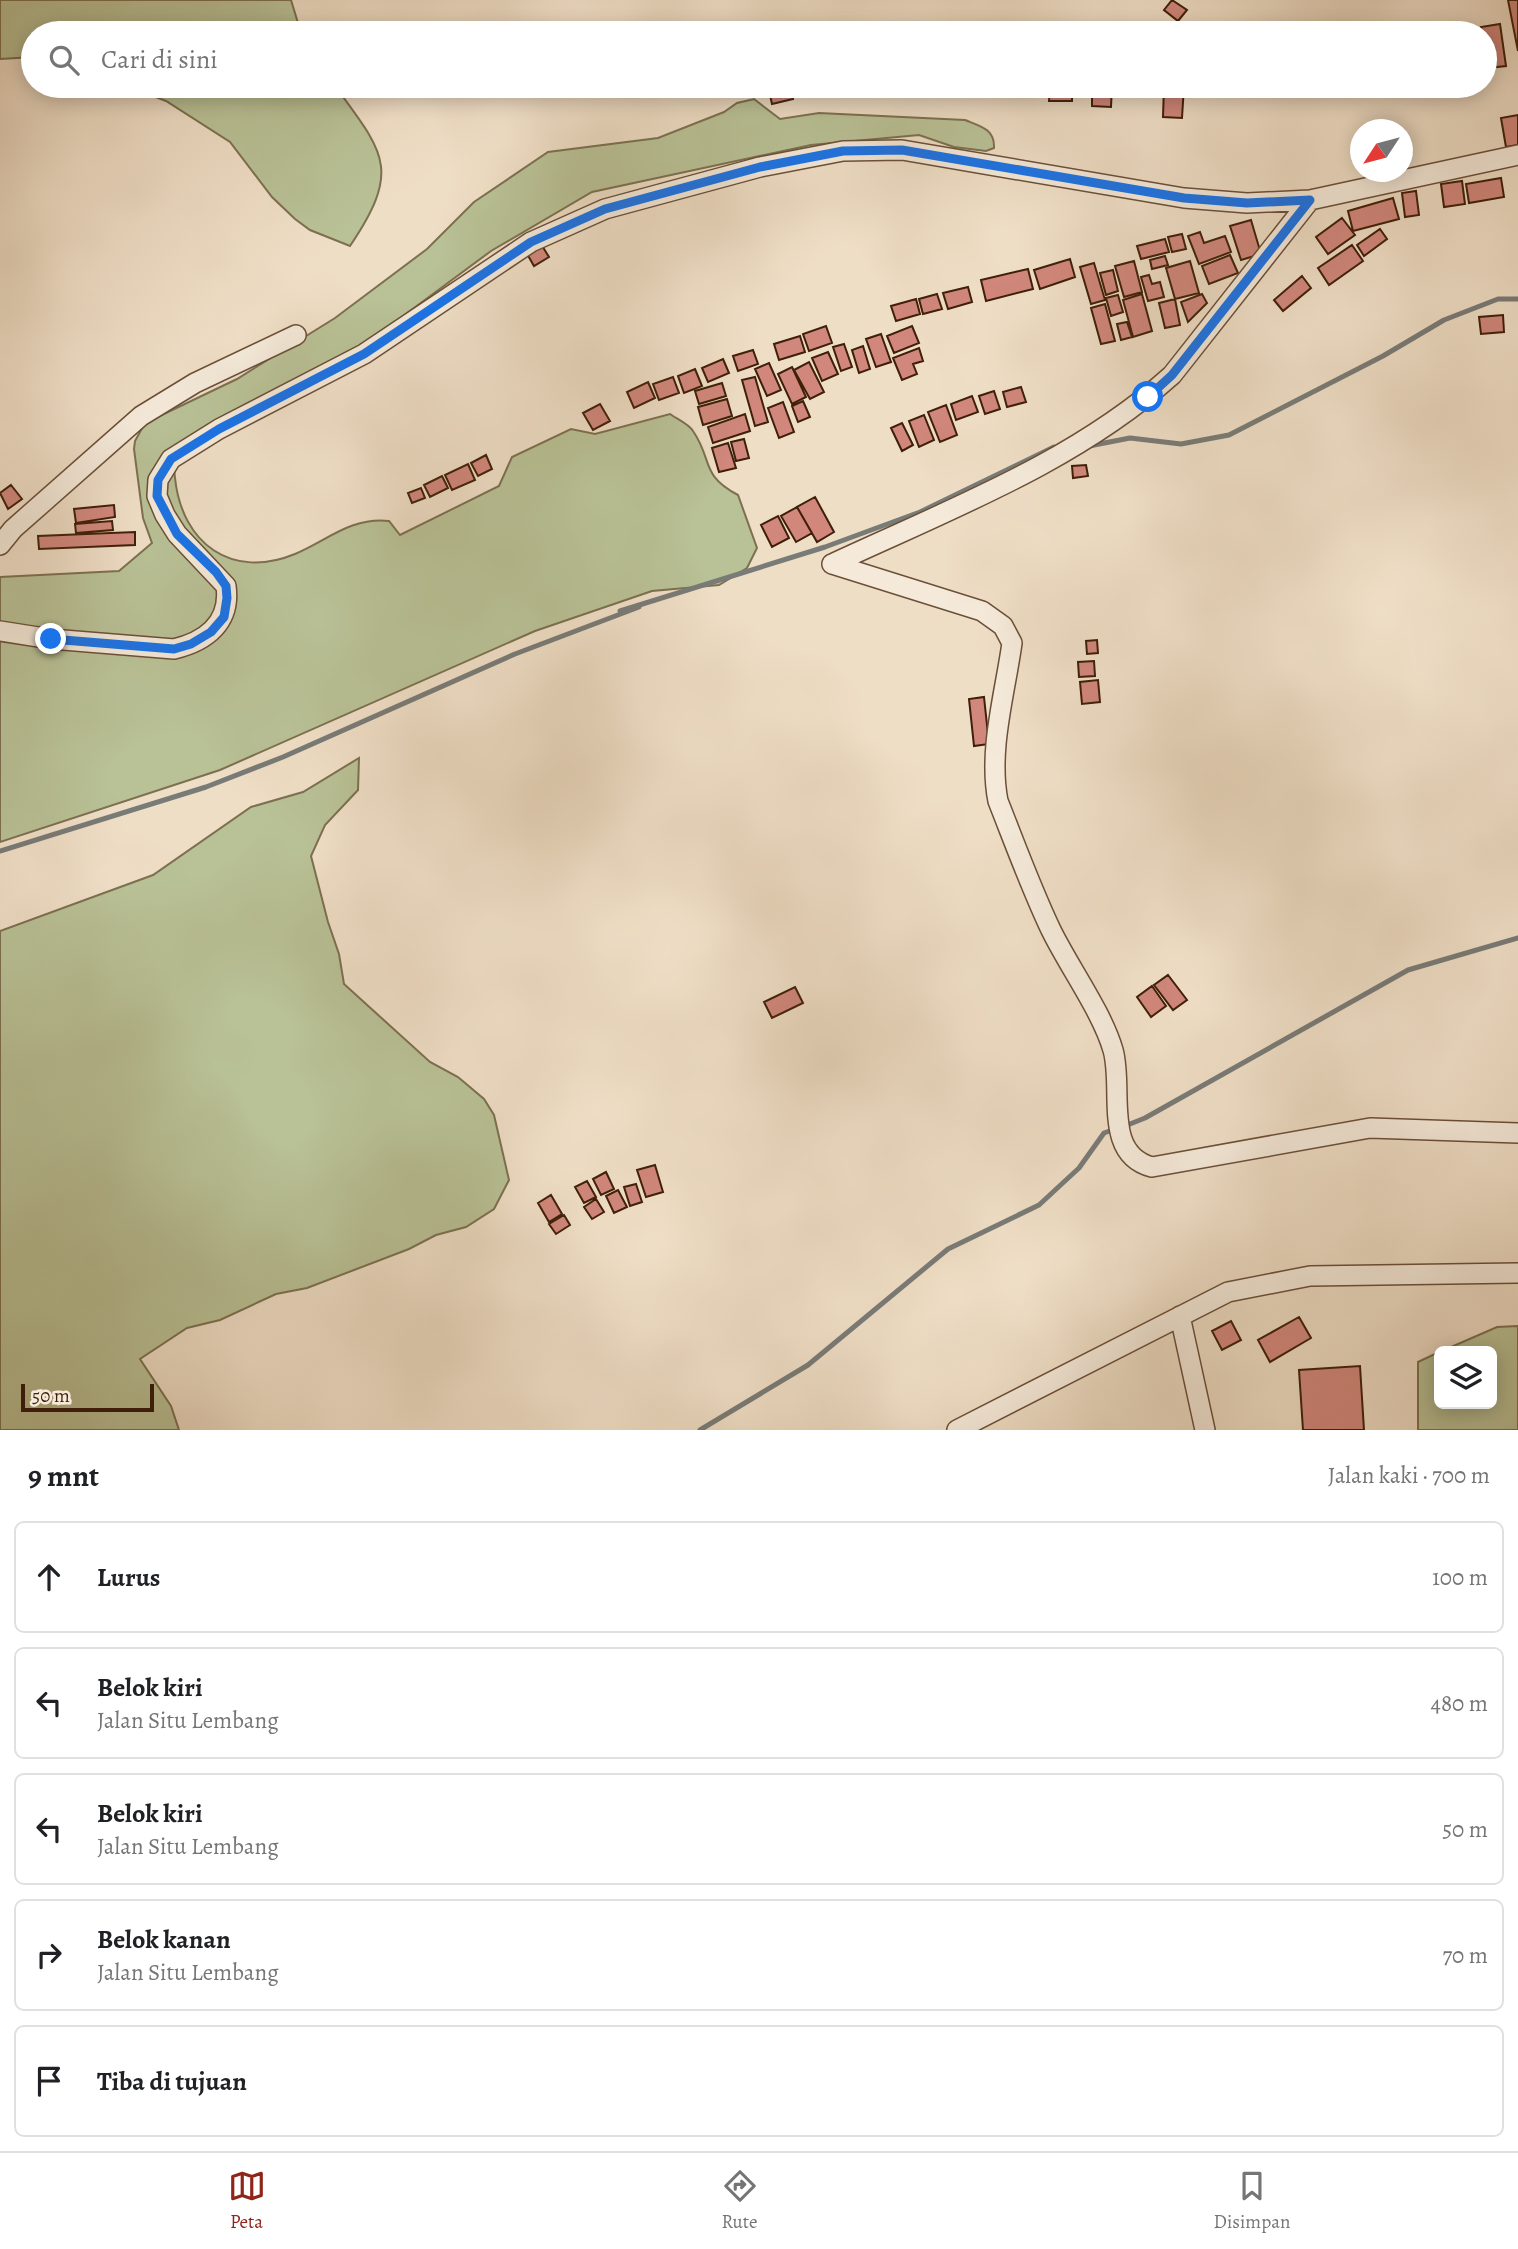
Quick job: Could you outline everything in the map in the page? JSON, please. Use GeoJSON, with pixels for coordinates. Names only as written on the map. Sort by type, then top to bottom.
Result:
{"type":"FeatureCollection","features":[{"type":"Feature","properties":{"kind":"street"},"geometry":{"type":"LineString","coordinates":[[0,631],[51,639],[174,649],[191,644],[211,632],[224,617],[226,586],[216,572],[177,534],[165,515],[157,496],[158,480],[171,459],[219,429],[364,354],[531,242],[605,209],[774,164],[843,151],[902,150],[1184,198],[1247,203],[1310,200],[1518,155]]}},
{"type":"Feature","properties":{"kind":"street"},"geometry":{"type":"LineString","coordinates":[[1310,200],[1172,375],[1148,397],[1040,468],[832,564],[982,611],[1007,632],[1012,643],[995,756],[994,781],[998,801],[1051,930],[1113,1049],[1118,1080],[1119,1137],[1130,1157],[1138,1163],[1152,1167],[1370,1128],[1518,1133]]}},
{"type":"Feature","properties":{"kind":"street"},"geometry":{"type":"LineString","coordinates":[[0,545],[20,522],[141,416],[195,383],[296,335]]}},
{"type":"Feature","properties":{"kind":"street"},"geometry":{"type":"LineString","coordinates":[[957,1430],[1228,1292],[1310,1276],[1518,1273]]}},
{"type":"Feature","properties":{"kind":"street"},"geometry":{"type":"LineString","coordinates":[[1180,1315],[1205,1430]]}},
{"type":"Feature","properties":{"kind":"green space"},"geometry":{"type":"Polygon","coordinates":[[[0,0],[291,0],[297,21],[21,21],[21,58],[0,59],[0,0]]]}},
{"type":"Feature","properties":{"kind":"green space"},"geometry":{"type":"Polygon","coordinates":[[[158,98],[344,98],[375,146],[381,179],[366,220],[350,246],[310,230],[295,219],[272,197],[230,142],[158,98]]]}},
{"type":"Feature","properties":{"kind":"green space"},"geometry":{"type":"Polygon","coordinates":[[[754,99],[780,119],[819,113],[965,120],[989,132],[994,148],[986,151],[954,147],[919,135],[811,145],[592,192],[491,251],[387,328],[335,362],[178,446],[174,470],[180,501],[199,538],[231,559],[272,561],[295,554],[363,522],[389,521],[400,535],[499,486],[512,457],[571,429],[595,434],[670,414],[691,428],[712,474],[738,495],[757,548],[747,568],[719,585],[652,591],[535,631],[220,770],[0,842],[0,577],[119,571],[152,543],[143,518],[134,449],[135,441],[145,423],[237,379],[335,318],[427,249],[474,202],[548,152],[658,138],[724,112],[737,103],[754,99]]]}},
{"type":"Feature","properties":{"kind":"green space"},"geometry":{"type":"Polygon","coordinates":[[[359,758],[358,790],[325,825],[311,856],[339,954],[344,984],[430,1062],[458,1077],[484,1099],[494,1115],[509,1180],[494,1209],[466,1227],[436,1235],[409,1249],[307,1288],[276,1294],[220,1320],[187,1328],[140,1359],[171,1406],[179,1430],[0,1430],[0,931],[153,875],[251,807],[303,792],[359,758]]]}},
{"type":"Feature","properties":{"kind":"green space"},"geometry":{"type":"Polygon","coordinates":[[[1518,1326],[1518,1430],[1418,1430],[1418,1362],[1434,1354],[1434,1409],[1497,1409],[1497,1346],[1453,1346],[1497,1327],[1518,1326]]]}},
{"type":"Feature","properties":{"kind":"building"},"geometry":{"type":"Polygon","coordinates":[[[1172,0],[1187,10],[1178,21],[1164,10],[1172,0]]]}},
{"type":"Feature","properties":{"kind":"building"},"geometry":{"type":"Polygon","coordinates":[[[1508,0],[1518,0],[1518,51],[1508,0]]]}},
{"type":"Feature","properties":{"kind":"building"},"geometry":{"type":"Polygon","coordinates":[[[1497,24],[1500,24],[1506,66],[1497,67],[1497,24]]]}},
{"type":"Feature","properties":{"kind":"building"},"geometry":{"type":"Polygon","coordinates":[[[771,98],[793,98],[793,99],[772,104],[771,98]]]}},
{"type":"Feature","properties":{"kind":"building"},"geometry":{"type":"Polygon","coordinates":[[[1049,98],[1072,98],[1072,101],[1049,101],[1049,98]]]}},
{"type":"Feature","properties":{"kind":"building"},"geometry":{"type":"Polygon","coordinates":[[[1092,98],[1111,98],[1111,107],[1092,106],[1092,98]]]}},
{"type":"Feature","properties":{"kind":"building"},"geometry":{"type":"Polygon","coordinates":[[[1164,98],[1183,98],[1182,118],[1163,117],[1164,98]]]}},
{"type":"Feature","properties":{"kind":"building"},"geometry":{"type":"Polygon","coordinates":[[[1518,115],[1518,145],[1506,147],[1501,118],[1518,115]]]}},
{"type":"Feature","properties":{"kind":"building"},"geometry":{"type":"Polygon","coordinates":[[[1501,178],[1504,197],[1469,203],[1466,184],[1501,178]]]}},
{"type":"Feature","properties":{"kind":"building"},"geometry":{"type":"Polygon","coordinates":[[[1462,181],[1465,204],[1444,207],[1441,184],[1462,181]]]}},
{"type":"Feature","properties":{"kind":"building"},"geometry":{"type":"Polygon","coordinates":[[[1416,191],[1419,215],[1405,217],[1402,193],[1416,191]]]}},
{"type":"Feature","properties":{"kind":"building"},"geometry":{"type":"Polygon","coordinates":[[[1393,198],[1399,219],[1353,231],[1348,211],[1393,198]]]}},
{"type":"Feature","properties":{"kind":"building"},"geometry":{"type":"Polygon","coordinates":[[[1342,218],[1355,235],[1328,254],[1316,237],[1342,218]]]}},
{"type":"Feature","properties":{"kind":"building"},"geometry":{"type":"Polygon","coordinates":[[[1251,220],[1261,254],[1241,260],[1230,226],[1251,220]]]}},
{"type":"Feature","properties":{"kind":"building"},"geometry":{"type":"Polygon","coordinates":[[[1380,229],[1387,239],[1364,256],[1357,245],[1380,229]]]}},
{"type":"Feature","properties":{"kind":"building"},"geometry":{"type":"Polygon","coordinates":[[[1200,232],[1204,243],[1225,236],[1231,252],[1199,264],[1188,236],[1200,232]]]}},
{"type":"Feature","properties":{"kind":"building"},"geometry":{"type":"Polygon","coordinates":[[[1182,234],[1186,249],[1172,252],[1168,237],[1182,234]]]}},
{"type":"Feature","properties":{"kind":"building"},"geometry":{"type":"Polygon","coordinates":[[[1165,239],[1169,252],[1141,259],[1137,246],[1165,239]]]}},
{"type":"Feature","properties":{"kind":"building"},"geometry":{"type":"Polygon","coordinates":[[[541,244],[549,257],[534,266],[526,252],[541,244]]]}},
{"type":"Feature","properties":{"kind":"building"},"geometry":{"type":"Polygon","coordinates":[[[1352,245],[1363,261],[1329,285],[1318,268],[1352,245]]]}},
{"type":"Feature","properties":{"kind":"building"},"geometry":{"type":"Polygon","coordinates":[[[1230,255],[1238,273],[1209,284],[1202,266],[1230,255]]]}},
{"type":"Feature","properties":{"kind":"building"},"geometry":{"type":"Polygon","coordinates":[[[1165,256],[1168,265],[1152,269],[1150,260],[1165,256]]]}},
{"type":"Feature","properties":{"kind":"building"},"geometry":{"type":"Polygon","coordinates":[[[1070,259],[1075,277],[1040,289],[1034,270],[1070,259]]]}},
{"type":"Feature","properties":{"kind":"building"},"geometry":{"type":"Polygon","coordinates":[[[1134,261],[1142,292],[1124,297],[1115,266],[1134,261]]]}},
{"type":"Feature","properties":{"kind":"building"},"geometry":{"type":"Polygon","coordinates":[[[1190,261],[1199,293],[1175,299],[1166,268],[1190,261]]]}},
{"type":"Feature","properties":{"kind":"building"},"geometry":{"type":"Polygon","coordinates":[[[1094,263],[1105,300],[1091,304],[1080,267],[1094,263]]]}},
{"type":"Feature","properties":{"kind":"building"},"geometry":{"type":"Polygon","coordinates":[[[1028,269],[1033,289],[986,301],[981,280],[1028,269]]]}},
{"type":"Feature","properties":{"kind":"building"},"geometry":{"type":"Polygon","coordinates":[[[1113,270],[1118,291],[1106,295],[1100,273],[1113,270]]]}},
{"type":"Feature","properties":{"kind":"building"},"geometry":{"type":"Polygon","coordinates":[[[1149,275],[1152,284],[1160,282],[1164,297],[1148,301],[1141,277],[1149,275]]]}},
{"type":"Feature","properties":{"kind":"building"},"geometry":{"type":"Polygon","coordinates":[[[1302,276],[1311,288],[1283,311],[1274,300],[1302,276]]]}},
{"type":"Feature","properties":{"kind":"building"},"geometry":{"type":"Polygon","coordinates":[[[968,287],[972,302],[948,309],[943,293],[968,287]]]}},
{"type":"Feature","properties":{"kind":"building"},"geometry":{"type":"Polygon","coordinates":[[[937,294],[942,309],[923,314],[919,299],[937,294]]]}},
{"type":"Feature","properties":{"kind":"building"},"geometry":{"type":"Polygon","coordinates":[[[1142,294],[1152,331],[1133,337],[1123,300],[1142,294]]]}},
{"type":"Feature","properties":{"kind":"building"},"geometry":{"type":"Polygon","coordinates":[[[1202,294],[1207,303],[1188,322],[1181,302],[1202,294]]]}},
{"type":"Feature","properties":{"kind":"building"},"geometry":{"type":"Polygon","coordinates":[[[1118,295],[1123,312],[1111,316],[1106,298],[1118,295]]]}},
{"type":"Feature","properties":{"kind":"building"},"geometry":{"type":"Polygon","coordinates":[[[916,299],[920,314],[896,321],[891,306],[916,299]]]}},
{"type":"Feature","properties":{"kind":"building"},"geometry":{"type":"Polygon","coordinates":[[[1175,299],[1180,325],[1165,328],[1159,303],[1175,299]]]}},
{"type":"Feature","properties":{"kind":"building"},"geometry":{"type":"Polygon","coordinates":[[[1105,304],[1115,341],[1101,344],[1091,308],[1105,304]]]}},
{"type":"Feature","properties":{"kind":"building"},"geometry":{"type":"Polygon","coordinates":[[[1503,315],[1504,332],[1481,334],[1479,317],[1503,315]]]}},
{"type":"Feature","properties":{"kind":"building"},"geometry":{"type":"Polygon","coordinates":[[[1127,322],[1132,337],[1121,340],[1117,324],[1127,322]]]}},
{"type":"Feature","properties":{"kind":"building"},"geometry":{"type":"Polygon","coordinates":[[[826,326],[832,343],[809,351],[803,334],[826,326]]]}},
{"type":"Feature","properties":{"kind":"building"},"geometry":{"type":"Polygon","coordinates":[[[912,326],[919,343],[894,353],[887,336],[912,326]]]}},
{"type":"Feature","properties":{"kind":"building"},"geometry":{"type":"Polygon","coordinates":[[[881,334],[891,362],[876,367],[866,339],[881,334]]]}},
{"type":"Feature","properties":{"kind":"building"},"geometry":{"type":"Polygon","coordinates":[[[800,336],[805,352],[779,360],[774,344],[800,336]]]}},
{"type":"Feature","properties":{"kind":"building"},"geometry":{"type":"Polygon","coordinates":[[[844,344],[852,367],[841,371],[833,347],[844,344]]]}},
{"type":"Feature","properties":{"kind":"building"},"geometry":{"type":"Polygon","coordinates":[[[863,346],[870,369],[859,373],[852,350],[863,346]]]}},
{"type":"Feature","properties":{"kind":"building"},"geometry":{"type":"Polygon","coordinates":[[[919,348],[923,361],[913,364],[917,374],[902,380],[893,358],[919,348]]]}},
{"type":"Feature","properties":{"kind":"building"},"geometry":{"type":"Polygon","coordinates":[[[753,350],[758,364],[738,371],[733,356],[753,350]]]}},
{"type":"Feature","properties":{"kind":"building"},"geometry":{"type":"Polygon","coordinates":[[[828,352],[838,374],[822,381],[812,358],[828,352]]]}},
{"type":"Feature","properties":{"kind":"building"},"geometry":{"type":"Polygon","coordinates":[[[723,359],[729,373],[708,382],[702,368],[723,359]]]}},
{"type":"Feature","properties":{"kind":"building"},"geometry":{"type":"Polygon","coordinates":[[[809,362],[824,392],[810,399],[794,370],[809,362]]]}},
{"type":"Feature","properties":{"kind":"building"},"geometry":{"type":"Polygon","coordinates":[[[769,363],[781,390],[767,396],[755,369],[769,363]]]}},
{"type":"Feature","properties":{"kind":"building"},"geometry":{"type":"Polygon","coordinates":[[[792,367],[806,397],[792,404],[778,374],[792,367]]]}},
{"type":"Feature","properties":{"kind":"building"},"geometry":{"type":"Polygon","coordinates":[[[695,369],[702,386],[684,393],[678,376],[695,369]]]}},
{"type":"Feature","properties":{"kind":"building"},"geometry":{"type":"Polygon","coordinates":[[[673,377],[679,393],[659,400],[653,384],[673,377]]]}},
{"type":"Feature","properties":{"kind":"building"},"geometry":{"type":"Polygon","coordinates":[[[755,377],[768,422],[755,426],[742,380],[755,377]]]}},
{"type":"Feature","properties":{"kind":"building"},"geometry":{"type":"Polygon","coordinates":[[[648,382],[655,398],[634,408],[627,392],[648,382]]]}},
{"type":"Feature","properties":{"kind":"building"},"geometry":{"type":"Polygon","coordinates":[[[722,383],[726,396],[699,404],[695,391],[722,383]]]}},
{"type":"Feature","properties":{"kind":"building"},"geometry":{"type":"Polygon","coordinates":[[[1021,387],[1026,402],[1007,407],[1003,392],[1021,387]]]}},
{"type":"Feature","properties":{"kind":"building"},"geometry":{"type":"Polygon","coordinates":[[[994,391],[1000,409],[985,414],[979,396],[994,391]]]}},
{"type":"Feature","properties":{"kind":"building"},"geometry":{"type":"Polygon","coordinates":[[[972,396],[978,412],[956,420],[951,404],[972,396]]]}},
{"type":"Feature","properties":{"kind":"building"},"geometry":{"type":"Polygon","coordinates":[[[727,399],[732,416],[703,425],[698,407],[727,399]]]}},
{"type":"Feature","properties":{"kind":"building"},"geometry":{"type":"Polygon","coordinates":[[[803,401],[810,417],[798,422],[792,406],[803,401]]]}},
{"type":"Feature","properties":{"kind":"building"},"geometry":{"type":"Polygon","coordinates":[[[783,402],[794,432],[779,438],[768,408],[783,402]]]}},
{"type":"Feature","properties":{"kind":"building"},"geometry":{"type":"Polygon","coordinates":[[[600,404],[610,421],[593,430],[583,413],[600,404]]]}},
{"type":"Feature","properties":{"kind":"building"},"geometry":{"type":"Polygon","coordinates":[[[946,405],[957,435],[940,442],[928,412],[946,405]]]}},
{"type":"Feature","properties":{"kind":"building"},"geometry":{"type":"Polygon","coordinates":[[[745,414],[750,431],[713,443],[708,427],[745,414]]]}},
{"type":"Feature","properties":{"kind":"building"},"geometry":{"type":"Polygon","coordinates":[[[924,415],[934,440],[919,447],[909,421],[924,415]]]}},
{"type":"Feature","properties":{"kind":"building"},"geometry":{"type":"Polygon","coordinates":[[[902,423],[913,445],[902,451],[891,428],[902,423]]]}},
{"type":"Feature","properties":{"kind":"building"},"geometry":{"type":"Polygon","coordinates":[[[744,439],[749,458],[736,461],[731,442],[744,439]]]}},
{"type":"Feature","properties":{"kind":"building"},"geometry":{"type":"Polygon","coordinates":[[[728,443],[736,468],[719,472],[712,448],[728,443]]]}},
{"type":"Feature","properties":{"kind":"building"},"geometry":{"type":"Polygon","coordinates":[[[486,455],[492,469],[478,476],[471,463],[486,455]]]}},
{"type":"Feature","properties":{"kind":"building"},"geometry":{"type":"Polygon","coordinates":[[[468,464],[475,480],[452,490],[445,475],[468,464]]]}},
{"type":"Feature","properties":{"kind":"building"},"geometry":{"type":"Polygon","coordinates":[[[1086,465],[1088,476],[1073,478],[1072,466],[1086,465]]]}},
{"type":"Feature","properties":{"kind":"building"},"geometry":{"type":"Polygon","coordinates":[[[442,476],[448,488],[430,497],[424,485],[442,476]]]}},
{"type":"Feature","properties":{"kind":"building"},"geometry":{"type":"Polygon","coordinates":[[[11,485],[22,499],[8,509],[0,493],[11,485]]]}},
{"type":"Feature","properties":{"kind":"building"},"geometry":{"type":"Polygon","coordinates":[[[421,488],[425,498],[412,503],[408,493],[421,488]]]}},
{"type":"Feature","properties":{"kind":"building"},"geometry":{"type":"Polygon","coordinates":[[[815,497],[834,532],[817,542],[797,507],[815,497]]]}},
{"type":"Feature","properties":{"kind":"building"},"geometry":{"type":"Polygon","coordinates":[[[114,505],[115,517],[76,523],[74,509],[114,505]]]}},
{"type":"Feature","properties":{"kind":"building"},"geometry":{"type":"Polygon","coordinates":[[[797,507],[812,533],[796,542],[781,516],[797,507]]]}},
{"type":"Feature","properties":{"kind":"building"},"geometry":{"type":"Polygon","coordinates":[[[778,516],[789,538],[772,547],[761,525],[778,516]]]}},
{"type":"Feature","properties":{"kind":"building"},"geometry":{"type":"Polygon","coordinates":[[[112,521],[113,530],[76,533],[75,524],[112,521]]]}},
{"type":"Feature","properties":{"kind":"building"},"geometry":{"type":"Polygon","coordinates":[[[135,532],[135,545],[39,549],[38,536],[135,532]]]}},
{"type":"Feature","properties":{"kind":"building"},"geometry":{"type":"Polygon","coordinates":[[[1097,640],[1098,653],[1087,654],[1086,641],[1097,640]]]}},
{"type":"Feature","properties":{"kind":"building"},"geometry":{"type":"Polygon","coordinates":[[[1094,661],[1095,676],[1079,677],[1078,662],[1094,661]]]}},
{"type":"Feature","properties":{"kind":"building"},"geometry":{"type":"Polygon","coordinates":[[[1098,680],[1100,702],[1082,704],[1080,682],[1098,680]]]}},
{"type":"Feature","properties":{"kind":"building"},"geometry":{"type":"Polygon","coordinates":[[[984,697],[989,744],[974,746],[969,699],[984,697]]]}},
{"type":"Feature","properties":{"kind":"building"},"geometry":{"type":"Polygon","coordinates":[[[1168,975],[1187,1000],[1173,1010],[1154,985],[1168,975]]]}},
{"type":"Feature","properties":{"kind":"building"},"geometry":{"type":"Polygon","coordinates":[[[1152,986],[1166,1006],[1151,1017],[1137,997],[1152,986]]]}},
{"type":"Feature","properties":{"kind":"building"},"geometry":{"type":"Polygon","coordinates":[[[795,987],[803,1003],[772,1018],[764,1002],[795,987]]]}},
{"type":"Feature","properties":{"kind":"building"},"geometry":{"type":"Polygon","coordinates":[[[655,1165],[663,1192],[646,1197],[637,1170],[655,1165]]]}},
{"type":"Feature","properties":{"kind":"building"},"geometry":{"type":"Polygon","coordinates":[[[606,1172],[614,1189],[601,1195],[593,1179],[606,1172]]]}},
{"type":"Feature","properties":{"kind":"building"},"geometry":{"type":"Polygon","coordinates":[[[587,1181],[596,1197],[584,1203],[575,1187],[587,1181]]]}},
{"type":"Feature","properties":{"kind":"building"},"geometry":{"type":"Polygon","coordinates":[[[636,1184],[642,1202],[630,1206],[624,1187],[636,1184]]]}},
{"type":"Feature","properties":{"kind":"building"},"geometry":{"type":"Polygon","coordinates":[[[618,1190],[627,1207],[614,1213],[606,1196],[618,1190]]]}},
{"type":"Feature","properties":{"kind":"building"},"geometry":{"type":"Polygon","coordinates":[[[551,1195],[562,1214],[549,1222],[538,1203],[551,1195]]]}},
{"type":"Feature","properties":{"kind":"building"},"geometry":{"type":"Polygon","coordinates":[[[596,1199],[604,1212],[592,1219],[584,1207],[596,1199]]]}},
{"type":"Feature","properties":{"kind":"building"},"geometry":{"type":"Polygon","coordinates":[[[564,1215],[570,1225],[556,1234],[549,1224],[564,1215]]]}},
{"type":"Feature","properties":{"kind":"building"},"geometry":{"type":"Polygon","coordinates":[[[1299,1317],[1311,1338],[1270,1362],[1258,1340],[1299,1317]]]}},
{"type":"Feature","properties":{"kind":"building"},"geometry":{"type":"Polygon","coordinates":[[[1231,1321],[1241,1340],[1222,1350],[1212,1331],[1231,1321]]]}},
{"type":"Feature","properties":{"kind":"building"},"geometry":{"type":"Polygon","coordinates":[[[1360,1366],[1364,1430],[1303,1430],[1299,1370],[1360,1366]]]}},
{"type":"Feature","properties":{"kind":"waterway"},"geometry":{"type":"LineString","coordinates":[[1089,446],[1130,438],[1181,444],[1229,435],[1383,356],[1444,320],[1498,299],[1518,299]]}},
{"type":"Feature","properties":{"kind":"waterway"},"geometry":{"type":"LineString","coordinates":[[0,851],[206,787],[283,757],[515,654],[639,607],[620,611],[825,547],[920,512],[1054,447]]}},
{"type":"Feature","properties":{"kind":"waterway"},"geometry":{"type":"LineString","coordinates":[[1125,1126],[1145,1118],[1408,970],[1518,938]]}},
{"type":"Feature","properties":{"kind":"waterway"},"geometry":{"type":"LineString","coordinates":[[700,1430],[808,1365],[948,1249],[1039,1205],[1079,1168],[1104,1133],[1115,1129]]}},
{"type":"Feature","properties":{"kind":"route"},"geometry":{"type":"LineString","coordinates":[[51,639],[174,649],[191,644],[211,632],[224,617],[226,586],[216,572],[177,534],[157,496],[158,480],[171,459],[219,429],[364,354],[531,242],[605,209],[760,167],[843,151],[902,150],[1184,198],[1247,203],[1310,200],[1172,375],[1148,397]]}}]}
